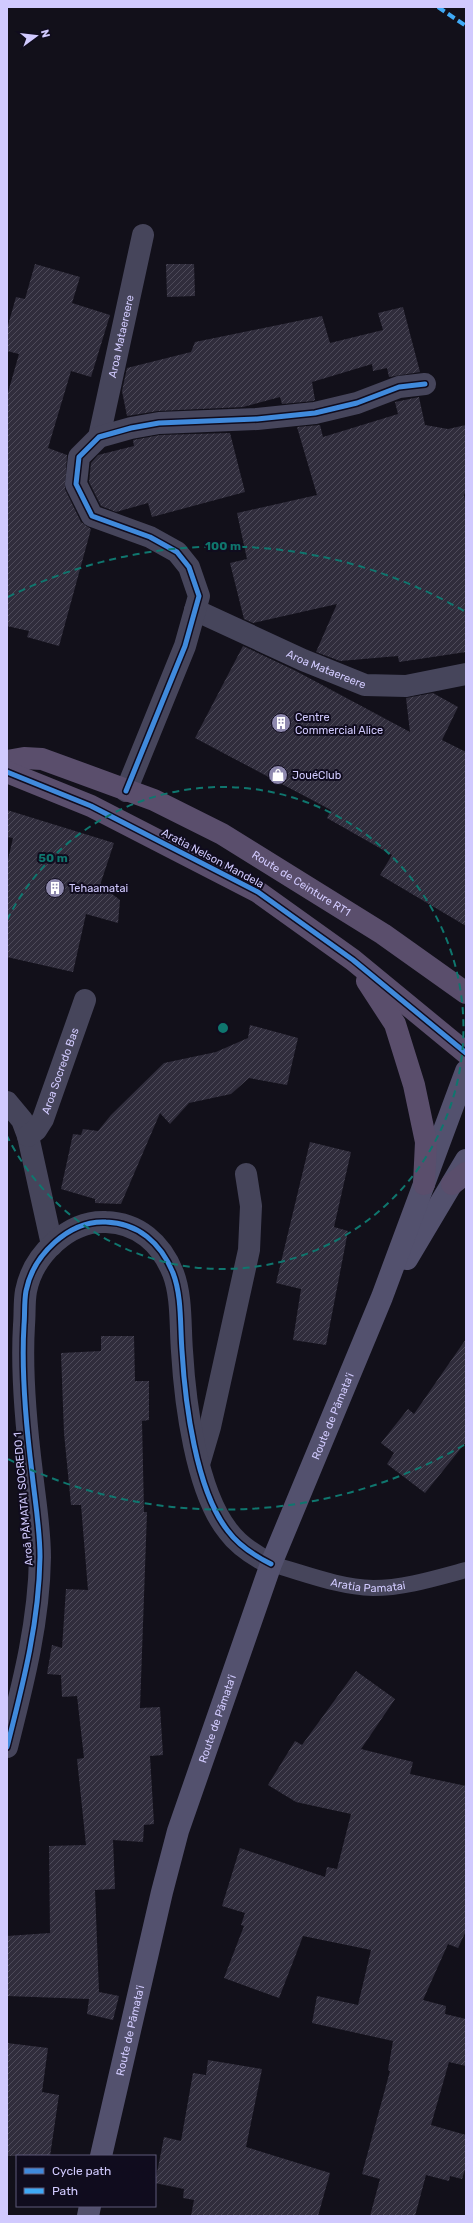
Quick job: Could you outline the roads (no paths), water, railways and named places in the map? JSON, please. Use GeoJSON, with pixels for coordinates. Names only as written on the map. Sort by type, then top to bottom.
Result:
{"type":"FeatureCollection","features":[{"type":"Feature","properties":{"kind":"main road","name":"Route de Ceinture RT1"},"geometry":{"type":"LineString","coordinates":[[7,761],[24,758],[42,759],[180,812],[273,864],[383,934],[466,994]]}},
{"type":"Feature","properties":{"kind":"main road","name":"Aratia Nelson Mandela"},"geometry":{"type":"LineString","coordinates":[[7,772],[91,806],[258,892],[353,960],[466,1052]]}},
{"type":"Feature","properties":{"kind":"main road"},"geometry":{"type":"LineString","coordinates":[[353,960],[395,1024],[419,1102],[426,1142],[424,1184]]}},
{"type":"Feature","properties":{"kind":"main road"},"geometry":{"type":"LineString","coordinates":[[382,1297],[466,1071]]}},
{"type":"Feature","properties":{"kind":"main road"},"geometry":{"type":"LineString","coordinates":[[382,1297],[459,1178],[466,1160]]}},
{"type":"Feature","properties":{"kind":"main road","name":"Route de Pāmata'i"},"geometry":{"type":"LineString","coordinates":[[101,2155],[158,1907],[178,1831],[271,1564],[382,1297]]}},
{"type":"Feature","properties":{"kind":"street","name":"Aroa Mataereere"},"geometry":{"type":"LineString","coordinates":[[99,437],[143,235]]}},
{"type":"Feature","properties":{"kind":"street"},"geometry":{"type":"LineString","coordinates":[[126,791],[169,688],[196,610],[199,596],[189,567],[177,552],[150,537],[92,516],[76,484],[79,457],[99,437],[131,428],[158,423],[256,419],[315,413],[357,403],[399,387],[425,384]]}},
{"type":"Feature","properties":{"kind":"street","name":"Aroa Mataereere"},"geometry":{"type":"LineString","coordinates":[[196,610],[303,660],[365,685],[406,686],[466,674]]}},
{"type":"Feature","properties":{"kind":"street","name":"Aroa Socredo Bas"},"geometry":{"type":"LineString","coordinates":[[28,1136],[36,1130],[43,1119],[84,1000]]}},
{"type":"Feature","properties":{"kind":"street"},"geometry":{"type":"LineString","coordinates":[[7,1102],[22,1120],[28,1136],[52,1245]]}},
{"type":"Feature","properties":{"kind":"street"},"geometry":{"type":"LineString","coordinates":[[200,1462],[210,1427],[249,1250],[251,1206],[246,1174]]}},
{"type":"Feature","properties":{"kind":"street","name":"Aroā PĀMATA'I SOCREDO 1"},"geometry":{"type":"LineString","coordinates":[[7,1747],[30,1656],[39,1588],[40,1555],[27,1432],[23,1345],[26,1290],[35,1267],[52,1245],[61,1237],[78,1227],[100,1221],[120,1222],[137,1228],[155,1243],[164,1257],[173,1273],[178,1294],[187,1411],[211,1504],[228,1532],[253,1555],[271,1564]]}},
{"type":"Feature","properties":{"kind":"lane","name":"Aratia Pamatai"},"geometry":{"type":"LineString","coordinates":[[271,1564],[334,1582],[371,1588],[412,1584],[466,1570]]}},
{"type":"Feature","properties":{"kind":"place","name":"Centre Commercial Alice"},"geometry":{"type":"Point","coordinates":[281,723]}},
{"type":"Feature","properties":{"kind":"place","name":"JouéClub"},"geometry":{"type":"Point","coordinates":[278,775]}},
{"type":"Feature","properties":{"kind":"place","name":"Tehaamatai"},"geometry":{"type":"Point","coordinates":[55,888]}}]}
